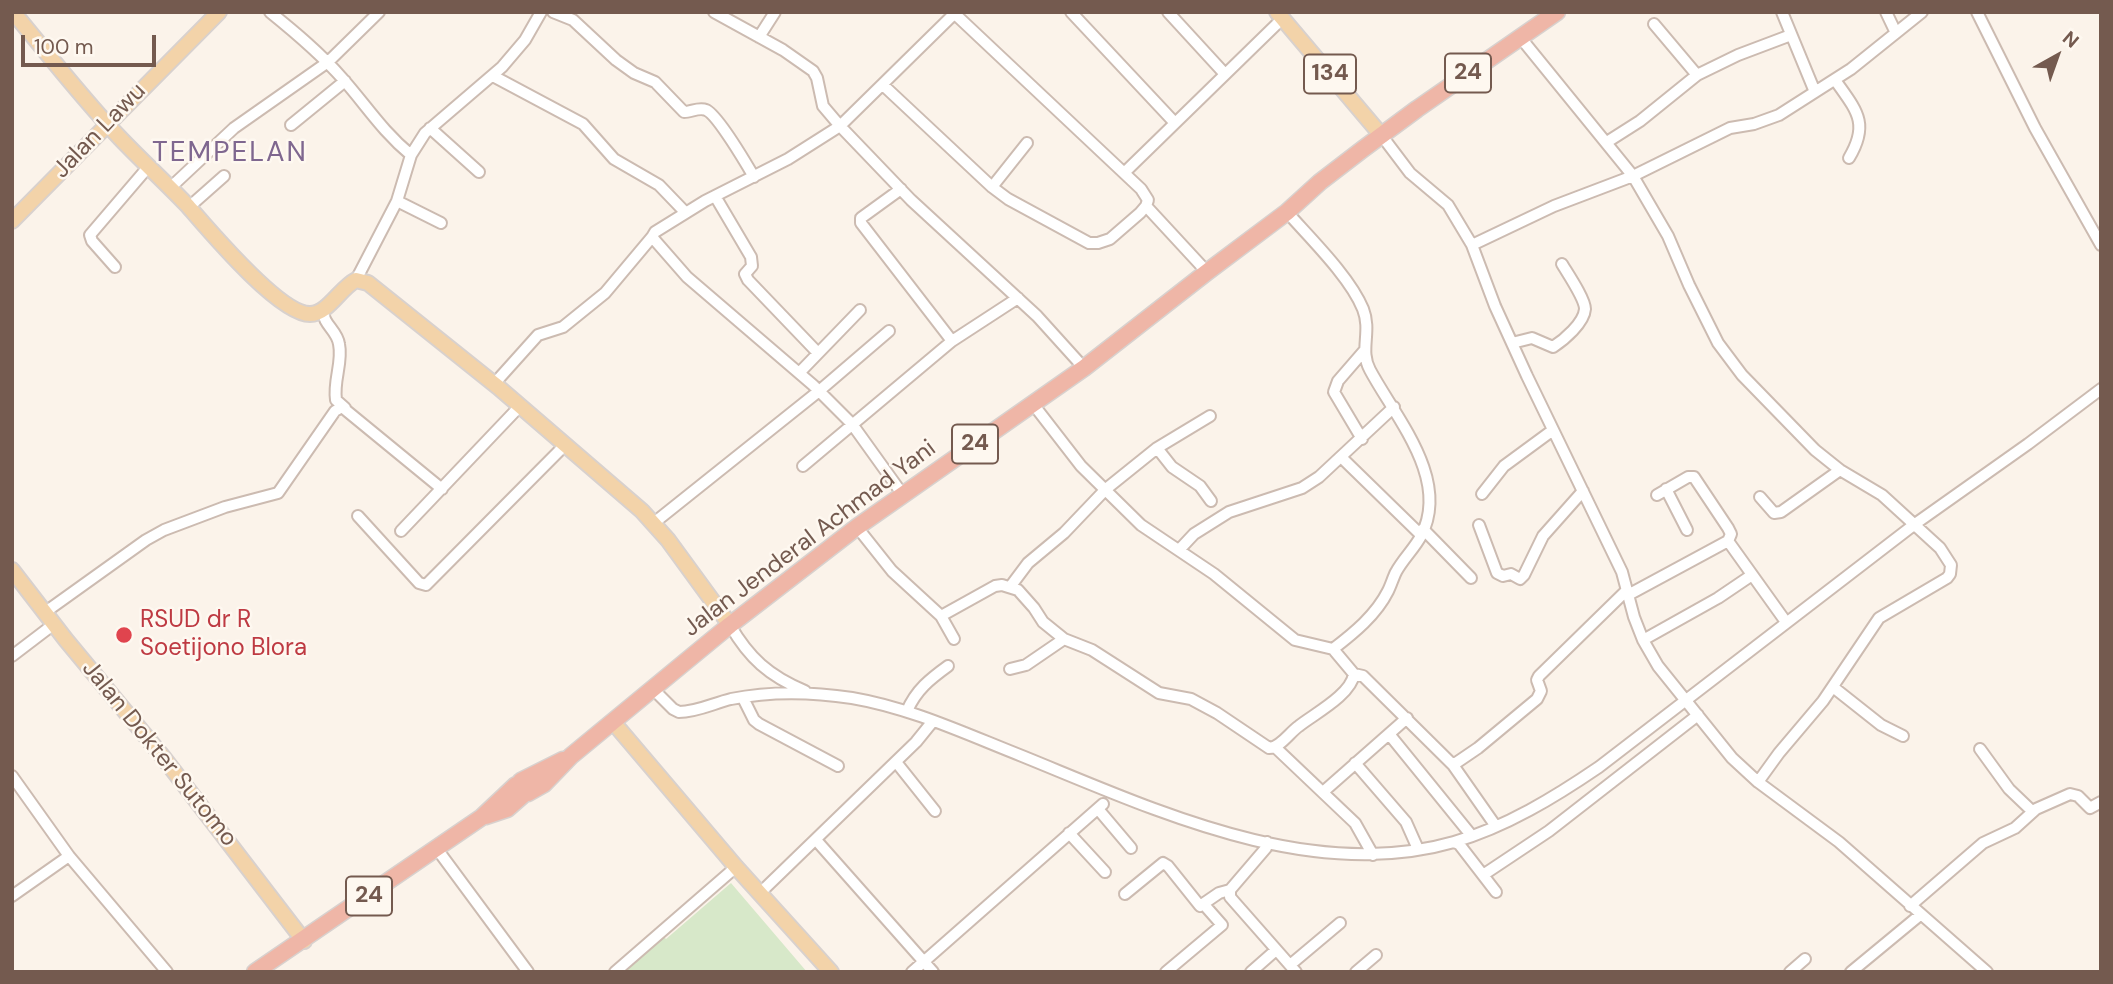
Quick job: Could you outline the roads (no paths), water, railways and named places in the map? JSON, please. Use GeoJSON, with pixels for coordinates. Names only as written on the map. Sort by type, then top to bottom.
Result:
{"type":"FeatureCollection","features":[{"type":"Feature","properties":{"kind":"highway","name":"24"},"geometry":{"type":"LineString","coordinates":[[1382,136],[1417,108],[1557,12]]}},
{"type":"Feature","properties":{"kind":"highway","name":"Jalan Jenderal Achmad Yani"},"geometry":{"type":"LineString","coordinates":[[256,972],[482,817],[507,809],[522,789],[572,756],[730,625],[857,527],[1084,368],[1382,136]]}},
{"type":"Feature","properties":{"kind":"main road","name":"Jalan Lawu"},"geometry":{"type":"LineString","coordinates":[[12,221],[219,12]]}},
{"type":"Feature","properties":{"kind":"main road","name":"134"},"geometry":{"type":"LineString","coordinates":[[1280,15],[1382,136]]}},
{"type":"Feature","properties":{"kind":"main road"},"geometry":{"type":"LineString","coordinates":[[16,21],[120,138],[189,207],[230,256],[283,302],[302,313],[310,314],[323,310],[356,280],[368,283],[494,384],[655,522],[730,625]]}},
{"type":"Feature","properties":{"kind":"main road","name":"Jalan Dokter Sutomo"},"geometry":{"type":"LineString","coordinates":[[12,570],[170,766],[304,940]]}},
{"type":"Feature","properties":{"kind":"main road"},"geometry":{"type":"LineString","coordinates":[[613,722],[736,867],[831,972]]}},
{"type":"Feature","properties":{"kind":"street"},"geometry":{"type":"LineString","coordinates":[[170,188],[234,128],[328,62],[379,12]]}},
{"type":"Feature","properties":{"kind":"street"},"geometry":{"type":"LineString","coordinates":[[356,280],[397,201],[411,155],[430,128],[493,76],[515,53],[541,12]]}},
{"type":"Feature","properties":{"kind":"street"},"geometry":{"type":"LineString","coordinates":[[553,12],[573,20],[634,73],[655,82],[684,112],[701,108],[710,112],[754,177]]}},
{"type":"Feature","properties":{"kind":"street"},"geometry":{"type":"LineString","coordinates":[[714,12],[813,71],[823,106],[840,126],[901,189],[1054,333],[1084,368]]}},
{"type":"Feature","properties":{"kind":"street"},"geometry":{"type":"LineString","coordinates":[[759,37],[775,12]]}},
{"type":"Feature","properties":{"kind":"street"},"geometry":{"type":"LineString","coordinates":[[1071,12],[1175,123]]}},
{"type":"Feature","properties":{"kind":"street"},"geometry":{"type":"LineString","coordinates":[[1168,12],[1224,73]]}},
{"type":"Feature","properties":{"kind":"street"},"geometry":{"type":"LineString","coordinates":[[1782,12],[1815,92]]}},
{"type":"Feature","properties":{"kind":"street"},"geometry":{"type":"LineString","coordinates":[[1886,12],[1896,33]]}},
{"type":"Feature","properties":{"kind":"street"},"geometry":{"type":"LineString","coordinates":[[1472,246],[1554,206],[1633,176],[1730,128],[1754,124],[1779,115],[1835,80],[1922,12]]}},
{"type":"Feature","properties":{"kind":"street"},"geometry":{"type":"LineString","coordinates":[[1977,12],[2035,128],[2101,245]]}},
{"type":"Feature","properties":{"kind":"street"},"geometry":{"type":"LineString","coordinates":[[494,384],[538,335],[563,327],[605,293],[655,232],[685,212],[788,159],[840,126],[953,14],[1125,172],[1146,195],[1146,206],[1129,225],[1110,239],[1093,244],[1064,231],[992,187],[883,85]]}},
{"type":"Feature","properties":{"kind":"street"},"geometry":{"type":"LineString","coordinates":[[278,15],[328,62],[379,126],[411,155]]}},
{"type":"Feature","properties":{"kind":"street"},"geometry":{"type":"LineString","coordinates":[[1125,172],[1280,15]]}},
{"type":"Feature","properties":{"kind":"street"},"geometry":{"type":"LineString","coordinates":[[1654,23],[1697,75]]}},
{"type":"Feature","properties":{"kind":"street"},"geometry":{"type":"LineString","coordinates":[[1606,142],[1640,121],[1697,75],[1738,55],[1791,35]]}},
{"type":"Feature","properties":{"kind":"street"},"geometry":{"type":"LineString","coordinates":[[1520,37],[1633,176],[1668,236],[1718,343],[1742,375],[1815,450],[1840,470],[1882,495],[1940,548],[1949,560],[1950,574],[1947,579],[1879,618],[1833,687],[1758,782]]}},
{"type":"Feature","properties":{"kind":"street"},"geometry":{"type":"LineString","coordinates":[[493,76],[583,124],[614,159],[659,186],[685,212]]}},
{"type":"Feature","properties":{"kind":"street"},"geometry":{"type":"LineString","coordinates":[[1835,80],[1851,103],[1861,129],[1857,145],[1849,158]]}},
{"type":"Feature","properties":{"kind":"street"},"geometry":{"type":"LineString","coordinates":[[291,125],[345,81]]}},
{"type":"Feature","properties":{"kind":"street"},"geometry":{"type":"LineString","coordinates":[[430,128],[479,172]]}},
{"type":"Feature","properties":{"kind":"street"},"geometry":{"type":"LineString","coordinates":[[1382,136],[1410,173],[1448,205],[1472,246],[1512,343],[1622,572],[1643,640],[1658,666],[1732,758],[1758,782],[1839,842],[1987,972]]}},
{"type":"Feature","properties":{"kind":"street"},"geometry":{"type":"LineString","coordinates":[[992,187],[1027,144]]}},
{"type":"Feature","properties":{"kind":"street"},"geometry":{"type":"LineString","coordinates":[[115,267],[92,241],[90,235],[149,166]]}},
{"type":"Feature","properties":{"kind":"street"},"geometry":{"type":"LineString","coordinates":[[189,207],[225,176]]}},
{"type":"Feature","properties":{"kind":"street"},"geometry":{"type":"LineString","coordinates":[[901,189],[861,218],[860,223],[952,341]]}},
{"type":"Feature","properties":{"kind":"street"},"geometry":{"type":"LineString","coordinates":[[715,196],[751,257],[752,266],[746,274],[748,280],[818,354]]}},
{"type":"Feature","properties":{"kind":"street"},"geometry":{"type":"LineString","coordinates":[[397,201],[441,223]]}},
{"type":"Feature","properties":{"kind":"street"},"geometry":{"type":"LineString","coordinates":[[1146,206],[1207,272]]}},
{"type":"Feature","properties":{"kind":"street"},"geometry":{"type":"LineString","coordinates":[[1287,212],[1350,287],[1363,309],[1368,338],[1364,351],[1338,381],[1334,392],[1362,439]]}},
{"type":"Feature","properties":{"kind":"street"},"geometry":{"type":"LineString","coordinates":[[652,237],[687,278],[799,373],[852,424],[903,495]]}},
{"type":"Feature","properties":{"kind":"street"},"geometry":{"type":"LineString","coordinates":[[1512,343],[1532,338],[1553,347],[1584,313],[1584,304],[1563,264]]}},
{"type":"Feature","properties":{"kind":"street"},"geometry":{"type":"LineString","coordinates":[[803,466],[952,341],[1018,298]]}},
{"type":"Feature","properties":{"kind":"street"},"geometry":{"type":"LineString","coordinates":[[323,310],[323,318],[338,339],[340,356],[334,388],[336,400],[442,489]]}},
{"type":"Feature","properties":{"kind":"street"},"geometry":{"type":"LineString","coordinates":[[799,373],[860,310]]}},
{"type":"Feature","properties":{"kind":"street"},"geometry":{"type":"LineString","coordinates":[[655,522],[819,391],[889,331]]}},
{"type":"Feature","properties":{"kind":"street"},"geometry":{"type":"LineString","coordinates":[[1334,649],[1376,610],[1388,593],[1396,573],[1422,532],[1428,506],[1426,471],[1394,407],[1371,371],[1364,351]]}},
{"type":"Feature","properties":{"kind":"street"},"geometry":{"type":"LineString","coordinates":[[653,689],[673,709],[680,712],[743,698],[811,693],[852,698],[907,711],[1154,808],[1233,835],[1320,853],[1374,855],[1454,842],[1563,792],[1626,747],[1915,524],[2101,389]]}},
{"type":"Feature","properties":{"kind":"street"},"geometry":{"type":"LineString","coordinates":[[1033,404],[1081,467],[1141,525],[1179,550],[1295,640],[1334,649],[1354,674],[1363,676],[1453,765],[1495,825]]}},
{"type":"Feature","properties":{"kind":"street"},"geometry":{"type":"LineString","coordinates":[[401,531],[520,406]]}},
{"type":"Feature","properties":{"kind":"street"},"geometry":{"type":"LineString","coordinates":[[1179,550],[1194,534],[1229,512],[1302,488],[1319,477],[1394,407]]}},
{"type":"Feature","properties":{"kind":"street"},"geometry":{"type":"LineString","coordinates":[[44,613],[164,530],[225,507],[278,493],[335,411],[345,408]]}},
{"type":"Feature","properties":{"kind":"street"},"geometry":{"type":"LineString","coordinates":[[1010,587],[1028,563],[1064,533],[1106,489],[1157,448],[1210,416]]}},
{"type":"Feature","properties":{"kind":"street"},"geometry":{"type":"LineString","coordinates":[[1482,494],[1504,466],[1553,430]]}},
{"type":"Feature","properties":{"kind":"street"},"geometry":{"type":"LineString","coordinates":[[358,516],[419,583],[426,585],[565,445]]}},
{"type":"Feature","properties":{"kind":"street"},"geometry":{"type":"LineString","coordinates":[[1157,448],[1172,467],[1200,486],[1211,501]]}},
{"type":"Feature","properties":{"kind":"street"},"geometry":{"type":"LineString","coordinates":[[1342,458],[1471,578]]}},
{"type":"Feature","properties":{"kind":"street"},"geometry":{"type":"LineString","coordinates":[[1760,497],[1774,513],[1781,512],[1840,470]]}},
{"type":"Feature","properties":{"kind":"street"},"geometry":{"type":"LineString","coordinates":[[1453,765],[1537,699],[1541,691],[1537,680],[1539,676],[1628,592],[1728,541],[1731,534],[1728,528],[1694,477],[1688,477],[1662,492],[1687,530]]}},
{"type":"Feature","properties":{"kind":"street"},"geometry":{"type":"LineString","coordinates":[[1479,525],[1497,573],[1503,576],[1511,574],[1520,579],[1544,536],[1583,491]]}},
{"type":"Feature","properties":{"kind":"street"},"geometry":{"type":"LineString","coordinates":[[857,527],[892,571],[942,616],[954,639]]}},
{"type":"Feature","properties":{"kind":"street"},"geometry":{"type":"LineString","coordinates":[[1728,541],[1786,622]]}},
{"type":"Feature","properties":{"kind":"street"},"geometry":{"type":"LineString","coordinates":[[1643,640],[1718,598],[1752,575]]}},
{"type":"Feature","properties":{"kind":"street"},"geometry":{"type":"LineString","coordinates":[[942,616],[995,586],[1018,590],[1043,622],[1064,639],[1092,650],[1159,693],[1191,699],[1269,748],[1275,747],[1345,690],[1354,674]]}},
{"type":"Feature","properties":{"kind":"street"},"geometry":{"type":"LineString","coordinates":[[12,656],[54,624]]}},
{"type":"Feature","properties":{"kind":"street"},"geometry":{"type":"LineString","coordinates":[[730,625],[743,647],[761,666],[790,685],[811,693]]}},
{"type":"Feature","properties":{"kind":"street"},"geometry":{"type":"LineString","coordinates":[[1010,669],[1026,665],[1064,639]]}},
{"type":"Feature","properties":{"kind":"street"},"geometry":{"type":"LineString","coordinates":[[907,711],[913,696],[948,666]]}},
{"type":"Feature","properties":{"kind":"street"},"geometry":{"type":"LineString","coordinates":[[1833,687],[1881,726],[1903,736]]}},
{"type":"Feature","properties":{"kind":"street"},"geometry":{"type":"LineString","coordinates":[[743,698],[754,720],[759,724],[838,766]]}},
{"type":"Feature","properties":{"kind":"street"},"geometry":{"type":"LineString","coordinates":[[1483,875],[1549,831],[1698,715]]}},
{"type":"Feature","properties":{"kind":"street"},"geometry":{"type":"LineString","coordinates":[[1323,792],[1407,719]]}},
{"type":"Feature","properties":{"kind":"street"},"geometry":{"type":"LineString","coordinates":[[760,893],[896,762],[933,721]]}},
{"type":"Feature","properties":{"kind":"street"},"geometry":{"type":"LineString","coordinates":[[1389,734],[1471,835]]}},
{"type":"Feature","properties":{"kind":"street"},"geometry":{"type":"LineString","coordinates":[[1275,747],[1354,823],[1374,855]]}},
{"type":"Feature","properties":{"kind":"street"},"geometry":{"type":"LineString","coordinates":[[1980,749],[2009,789],[2032,811]]}},
{"type":"Feature","properties":{"kind":"street"},"geometry":{"type":"LineString","coordinates":[[896,762],[935,811]]}},
{"type":"Feature","properties":{"kind":"street"},"geometry":{"type":"LineString","coordinates":[[1355,763],[1406,822],[1418,849]]}},
{"type":"Feature","properties":{"kind":"street"},"geometry":{"type":"LineString","coordinates":[[12,776],[69,856],[167,972]]}},
{"type":"Feature","properties":{"kind":"street"},"geometry":{"type":"LineString","coordinates":[[1910,906],[1983,843],[2015,828],[2032,811],[2070,794],[2078,796],[2090,808],[2101,802]]}},
{"type":"Feature","properties":{"kind":"street"},"geometry":{"type":"LineString","coordinates":[[912,972],[1100,807],[1131,848]]}},
{"type":"Feature","properties":{"kind":"street"},"geometry":{"type":"LineString","coordinates":[[1069,834],[1105,872]]}},
{"type":"Feature","properties":{"kind":"street"},"geometry":{"type":"LineString","coordinates":[[816,840],[933,972]]}},
{"type":"Feature","properties":{"kind":"street"},"geometry":{"type":"LineString","coordinates":[[1125,894],[1163,863],[1200,906],[1219,893],[1230,890],[1266,848],[1267,842]]}},
{"type":"Feature","properties":{"kind":"street"},"geometry":{"type":"LineString","coordinates":[[1454,842],[1459,844],[1496,892]]}},
{"type":"Feature","properties":{"kind":"street"},"geometry":{"type":"LineString","coordinates":[[437,849],[528,972]]}},
{"type":"Feature","properties":{"kind":"street"},"geometry":{"type":"LineString","coordinates":[[12,896],[69,856]]}},
{"type":"Feature","properties":{"kind":"street"},"geometry":{"type":"LineString","coordinates":[[615,972],[736,867]]}},
{"type":"Feature","properties":{"kind":"street"},"geometry":{"type":"LineString","coordinates":[[1230,890],[1234,904],[1293,969],[1340,923]]}},
{"type":"Feature","properties":{"kind":"street"},"geometry":{"type":"LineString","coordinates":[[1166,972],[1222,925],[1207,908]]}},
{"type":"Feature","properties":{"kind":"street"},"geometry":{"type":"LineString","coordinates":[[1851,972],[1920,915]]}},
{"type":"Feature","properties":{"kind":"street"},"geometry":{"type":"LineString","coordinates":[[1251,972],[1276,950]]}},
{"type":"Feature","properties":{"kind":"street"},"geometry":{"type":"LineString","coordinates":[[1356,972],[1376,955]]}},
{"type":"Feature","properties":{"kind":"street"},"geometry":{"type":"LineString","coordinates":[[1790,972],[1805,959]]}},
{"type":"Feature","properties":{"kind":"place","name":"RSUD dr R Soetijono Blora"},"geometry":{"type":"Point","coordinates":[124,635]}},
{"type":"Feature","properties":{"kind":"district","name":"TEMPELAN"},"geometry":{"type":"Point","coordinates":[230,154]}}]}
